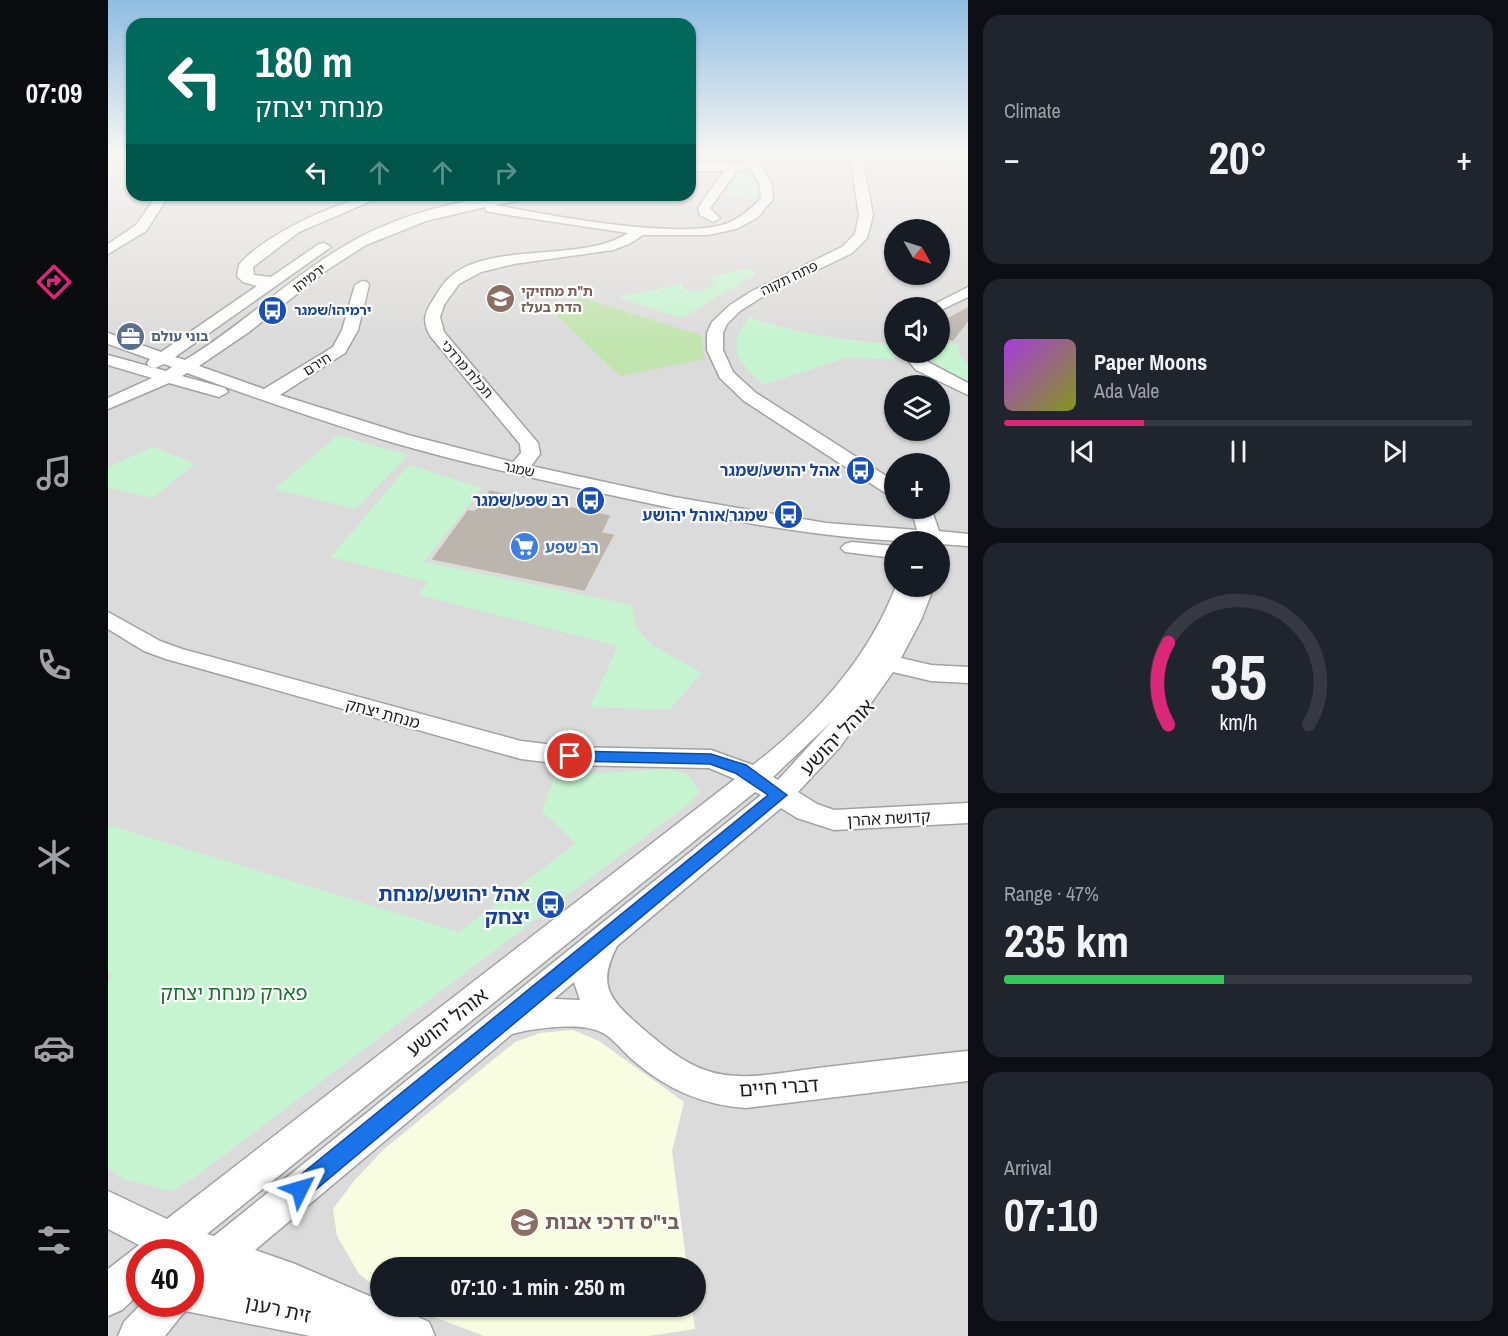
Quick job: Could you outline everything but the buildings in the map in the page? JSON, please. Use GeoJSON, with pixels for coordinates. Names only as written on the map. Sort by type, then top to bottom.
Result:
{"type":"FeatureCollection","features":[{"type":"Feature","properties":{"kind":"street"},"geometry":{"type":"LineString","coordinates":[[109,249],[141,228],[147,218]]}},
{"type":"Feature","properties":{"kind":"street"},"geometry":{"type":"LineString","coordinates":[[296,218],[306,222]]}},
{"type":"Feature","properties":{"kind":"street"},"geometry":{"type":"LineString","coordinates":[[115,384],[165,357],[257,287],[244,276],[246,265],[306,222],[316,218]]}},
{"type":"Feature","properties":{"kind":"street","name":"ירמיהו"},"geometry":{"type":"LineString","coordinates":[[370,222],[381,218]]}},
{"type":"Feature","properties":{"kind":"street","name":"ירמיהו"},"geometry":{"type":"LineString","coordinates":[[108,404],[168,379],[189,366],[360,242],[399,224],[418,218]]}},
{"type":"Feature","properties":{"kind":"street"},"geometry":{"type":"LineString","coordinates":[[563,218],[641,230],[714,230],[747,218]]}},
{"type":"Feature","properties":{"kind":"street","name":"פתח תקוה"},"geometry":{"type":"LineString","coordinates":[[865,218],[862,235],[847,250],[757,294],[735,308],[720,322],[715,333],[715,350],[719,363],[734,383],[769,412],[884,485]]}},
{"type":"Feature","properties":{"kind":"street","name":"תכלת מרדכי"},"geometry":{"type":"LineString","coordinates":[[519,476],[532,448],[524,435],[437,334],[431,319],[432,311],[454,281],[471,272],[505,263],[610,247],[627,240],[641,230]]}},
{"type":"Feature","properties":{"kind":"street","name":"ירמיהו"},"geometry":{"type":"LineString","coordinates":[[257,287],[281,278],[335,240]]}},
{"type":"Feature","properties":{"kind":"street","name":"חירם"},"geometry":{"type":"LineString","coordinates":[[266,396],[339,350],[350,330],[362,285]]}},
{"type":"Feature","properties":{"kind":"street"},"geometry":{"type":"LineString","coordinates":[[950,300],[968,291]]}},
{"type":"Feature","properties":{"kind":"street","name":"שמגר"},"geometry":{"type":"LineString","coordinates":[[108,338],[165,357],[266,396],[519,476],[682,518],[856,549],[884,551]]}},
{"type":"Feature","properties":{"kind":"street"},"geometry":{"type":"LineString","coordinates":[[108,361],[121,371],[115,384]]}},
{"type":"Feature","properties":{"kind":"street","name":"שמגר"},"geometry":{"type":"LineString","coordinates":[[108,361],[283,410],[449,465],[826,529],[884,536]]}},
{"type":"Feature","properties":{"kind":"street"},"geometry":{"type":"LineString","coordinates":[[919,363],[968,390]]}},
{"type":"Feature","properties":{"kind":"street"},"geometry":{"type":"LineString","coordinates":[[950,547],[968,540]]}},
{"type":"Feature","properties":{"kind":"street"},"geometry":{"type":"LineString","coordinates":[[950,552],[968,555]]}},
{"type":"Feature","properties":{"kind":"street","name":"אוהל יהושע"},"geometry":{"type":"LineString","coordinates":[[172,1239],[751,782],[807,732],[876,654],[897,618],[904,597]]}},
{"type":"Feature","properties":{"kind":"street","name":"אוהל יהושע"},"geometry":{"type":"LineString","coordinates":[[204,1270],[779,795],[838,738],[901,666],[932,611],[937,597]]}},
{"type":"Feature","properties":{"kind":"street","name":"מנחת יצחק"},"geometry":{"type":"LineString","coordinates":[[108,619],[152,646],[174,654],[521,750],[570,756],[670,757],[751,782],[779,795]]}},
{"type":"Feature","properties":{"kind":"street"},"geometry":{"type":"LineString","coordinates":[[901,666],[931,673],[968,675]]}},
{"type":"Feature","properties":{"kind":"street","name":"קדושת אהרן"},"geometry":{"type":"LineString","coordinates":[[779,795],[820,817],[846,821],[968,813]]}},
{"type":"Feature","properties":{"kind":"street","name":"דברי חיים"},"geometry":{"type":"LineString","coordinates":[[606,937],[594,962],[591,988],[597,1002],[612,1021],[672,1070],[693,1082],[721,1090],[746,1092],[968,1066]]}},
{"type":"Feature","properties":{"kind":"street","name":"דברי חיים"},"geometry":{"type":"LineString","coordinates":[[502,1023],[533,1014],[561,1012],[612,1021]]}},
{"type":"Feature","properties":{"kind":"street","name":"זית רענן"},"geometry":{"type":"LineString","coordinates":[[108,1209],[126,1248]]}},
{"type":"Feature","properties":{"kind":"street","name":"זית רענן"},"geometry":{"type":"LineString","coordinates":[[204,1270],[295,1283],[415,1336]]}},
{"type":"Feature","properties":{"kind":"street","name":"זית רענן"},"geometry":{"type":"LineString","coordinates":[[204,1296],[256,1304],[400,1336]]}},
{"type":"Feature","properties":{"kind":"street"},"geometry":{"type":"LineString","coordinates":[[138,1336],[156,1317]]}},
{"type":"Feature","properties":{"kind":"shaded area"},"geometry":{"type":"Polygon","coordinates":[[[108,218],[968,218],[968,1336],[108,1336],[108,218]]]}},
{"type":"Feature","properties":{"kind":"shaded area"},"geometry":{"type":"Polygon","coordinates":[[[573,1030],[599,1041],[684,1102],[672,1151],[686,1257],[370,1257],[370,1282],[359,1274],[337,1236],[333,1209],[354,1181],[383,1150],[515,1042],[540,1033],[573,1030]]]}},
{"type":"Feature","properties":{"kind":"shaded area"},"geometry":{"type":"Polygon","coordinates":[[[434,1317],[693,1317],[695,1329],[649,1336],[484,1336],[434,1317]]]}},
{"type":"Feature","properties":{"kind":"green space"},"geometry":{"type":"Polygon","coordinates":[[[745,269],[754,271],[755,275],[682,318],[617,297],[683,284],[683,288],[699,292],[718,283],[708,278],[745,269]]]}},
{"type":"Feature","properties":{"kind":"green space"},"geometry":{"type":"Polygon","coordinates":[[[579,297],[701,335],[705,359],[620,376],[553,312],[579,297]]]}},
{"type":"Feature","properties":{"kind":"green space"},"geometry":{"type":"Polygon","coordinates":[[[749,317],[801,332],[884,344],[884,359],[846,358],[763,385],[738,354],[738,338],[749,317]]]}},
{"type":"Feature","properties":{"kind":"green space"},"geometry":{"type":"Polygon","coordinates":[[[950,343],[959,344],[958,353],[968,365],[968,383],[937,363],[950,363],[950,343]]]}},
{"type":"Feature","properties":{"kind":"green space"},"geometry":{"type":"Polygon","coordinates":[[[338,435],[408,455],[356,509],[275,489],[338,435]]]}},
{"type":"Feature","properties":{"kind":"green space"},"geometry":{"type":"Polygon","coordinates":[[[153,447],[195,464],[153,498],[108,488],[108,467],[153,447]]]}},
{"type":"Feature","properties":{"kind":"green space"},"geometry":{"type":"Polygon","coordinates":[[[409,465],[482,488],[424,562],[632,605],[636,628],[653,646],[702,673],[669,710],[590,707],[618,646],[419,595],[428,582],[331,557],[409,465]]]}},
{"type":"Feature","properties":{"kind":"green space","name":"פארק מנחת יצחק"},"geometry":{"type":"Polygon","coordinates":[[[668,769],[687,774],[700,791],[691,802],[195,1177],[172,1191],[126,1180],[108,1168],[108,982],[112,975],[108,973],[108,825],[459,932],[576,843],[542,811],[555,776],[668,769]]]}},
{"type":"Feature","properties":{"kind":"place","name":"ת\"ת מחזיקי הדת בעלז"},"geometry":{"type":"Point","coordinates":[500,299]}},
{"type":"Feature","properties":{"kind":"place","name":"ירמיהו/שמגר"},"geometry":{"type":"Point","coordinates":[273,310]}},
{"type":"Feature","properties":{"kind":"place","name":"בוני עולם"},"geometry":{"type":"Point","coordinates":[130,336]}},
{"type":"Feature","properties":{"kind":"place","name":"אהל יהושע/שמגר"},"geometry":{"type":"Point","coordinates":[861,470]}},
{"type":"Feature","properties":{"kind":"place","name":"רב שפע/שמגר"},"geometry":{"type":"Point","coordinates":[590,500]}},
{"type":"Feature","properties":{"kind":"place","name":"שמגר/אוהל יהושע"},"geometry":{"type":"Point","coordinates":[789,515]}},
{"type":"Feature","properties":{"kind":"place","name":"רב שפע"},"geometry":{"type":"Point","coordinates":[524,547]}},
{"type":"Feature","properties":{"kind":"place","name":"אהל יהושע/מנחת יצחק"},"geometry":{"type":"Point","coordinates":[551,905]}},
{"type":"Feature","properties":{"kind":"place","name":"בי\"ס דרכי אבות"},"geometry":{"type":"Point","coordinates":[524,1222]}},
{"type":"Feature","properties":{"kind":"route"},"geometry":{"type":"LineString","coordinates":[[300,1189],[779,795],[740,769],[711,759],[570,756]]}}]}
